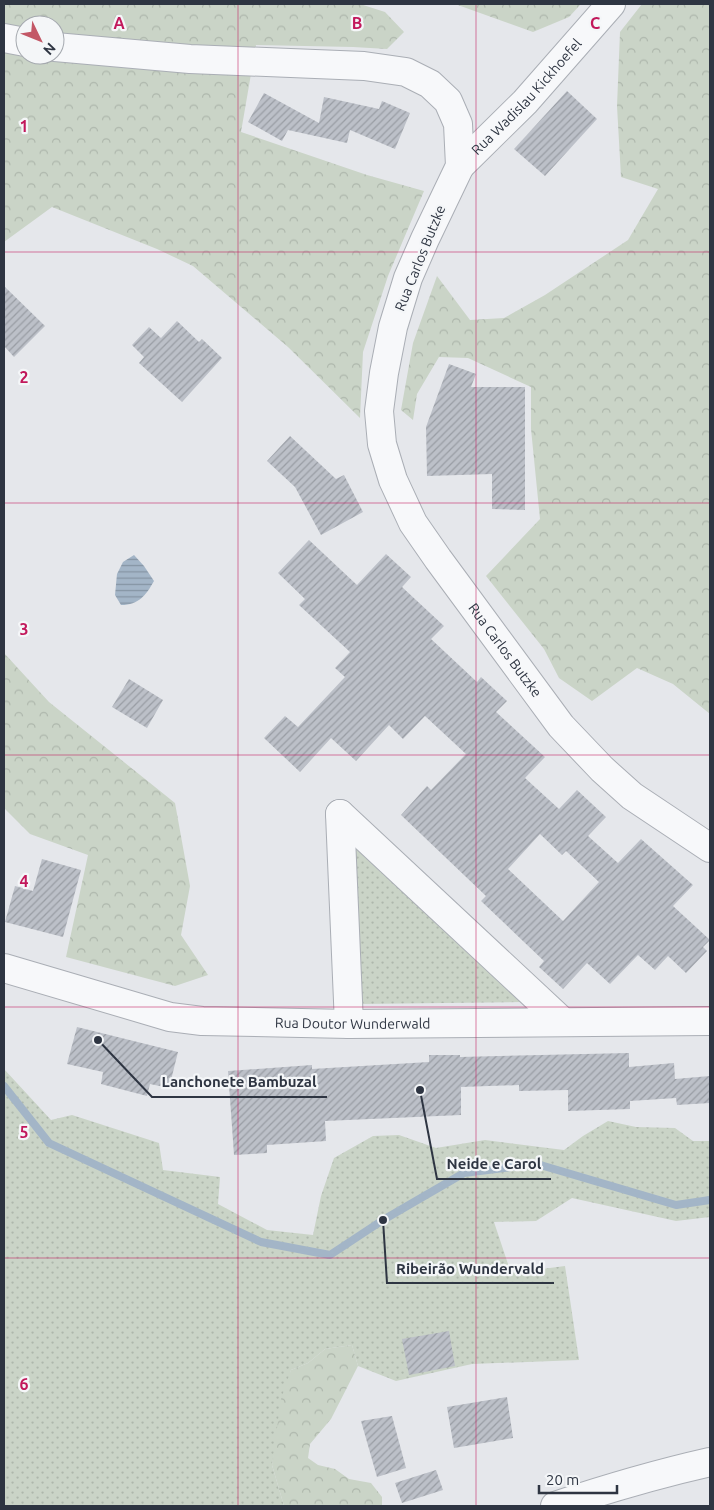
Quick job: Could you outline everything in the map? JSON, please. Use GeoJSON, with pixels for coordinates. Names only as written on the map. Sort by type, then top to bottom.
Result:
{"type":"FeatureCollection","features":[{"type":"Feature","properties":{"kind":"street","name":"Rua Wadislau Kickhoefel"},"geometry":{"type":"LineString","coordinates":[[460,166],[525,102],[611,4]]}},
{"type":"Feature","properties":{"kind":"street","name":"Rua Carlos Butzke"},"geometry":{"type":"LineString","coordinates":[[65,48],[190,59],[364,66],[406,72],[430,84],[448,101],[458,124],[460,166],[424,239],[408,278],[393,327],[384,373],[379,411],[382,444],[393,480],[413,523],[561,726],[602,769],[632,796],[710,848]]}},
{"type":"Feature","properties":{"kind":"street"},"geometry":{"type":"LineString","coordinates":[[349,1024],[340,814],[564,1022]]}},
{"type":"Feature","properties":{"kind":"street","name":"Rua Doutor Wunderwald"},"geometry":{"type":"LineString","coordinates":[[4,968],[170,1017],[202,1021],[349,1024],[710,1021]]}},
{"type":"Feature","properties":{"kind":"street"},"geometry":{"type":"LineString","coordinates":[[554,1506],[606,1489],[710,1462]]}},
{"type":"Feature","properties":{"kind":"green space"},"geometry":{"type":"Polygon","coordinates":[[[4,4],[360,4],[385,12],[404,32],[387,49],[256,45],[241,132],[367,175],[424,191],[388,276],[363,352],[360,418],[288,347],[193,266],[157,249],[52,207],[4,242],[4,4]]]}},
{"type":"Feature","properties":{"kind":"green space"},"geometry":{"type":"Polygon","coordinates":[[[455,4],[581,4],[569,17],[533,32],[455,4]]]}},
{"type":"Feature","properties":{"kind":"green space"},"geometry":{"type":"Polygon","coordinates":[[[642,4],[710,4],[710,714],[673,684],[637,668],[592,701],[559,678],[544,649],[486,576],[540,519],[531,429],[531,387],[468,358],[439,357],[417,394],[413,420],[401,410],[413,343],[437,276],[470,320],[504,318],[545,295],[628,240],[658,189],[621,177],[617,106],[620,32],[642,4]]]}},
{"type":"Feature","properties":{"kind":"green space"},"geometry":{"type":"Polygon","coordinates":[[[4,653],[49,702],[175,803],[190,886],[181,935],[208,975],[175,986],[66,957],[88,855],[30,834],[4,808],[4,653]]]}},
{"type":"Feature","properties":{"kind":"green space"},"geometry":{"type":"Polygon","coordinates":[[[353,843],[522,1002],[359,1004],[353,843]]]}},
{"type":"Feature","properties":{"kind":"green space"},"geometry":{"type":"Polygon","coordinates":[[[4,1069],[51,1120],[72,1115],[159,1143],[163,1170],[220,1177],[218,1204],[267,1230],[313,1235],[321,1196],[334,1158],[373,1136],[399,1135],[436,1148],[485,1140],[564,1150],[608,1121],[636,1127],[675,1128],[693,1141],[710,1141],[710,1217],[676,1221],[572,1198],[536,1221],[494,1222],[511,1273],[565,1266],[579,1360],[472,1364],[396,1381],[358,1366],[352,1345],[325,1349],[308,1363],[291,1370],[272,1465],[284,1506],[4,1506],[4,1069]]]}},
{"type":"Feature","properties":{"kind":"green space"},"geometry":{"type":"Polygon","coordinates":[[[352,1345],[358,1366],[331,1419],[310,1444],[308,1458],[318,1465],[335,1469],[349,1479],[371,1483],[382,1497],[382,1506],[284,1506],[272,1465],[281,1399],[291,1370],[308,1363],[325,1349],[352,1345]]]}},
{"type":"Feature","properties":{"kind":"water"},"geometry":{"type":"Polygon","coordinates":[[[134,555],[154,581],[148,591],[137,601],[121,605],[115,595],[117,574],[123,562],[134,555]]]}},
{"type":"Feature","properties":{"kind":"building"},"geometry":{"type":"Polygon","coordinates":[[[567,91],[597,119],[545,176],[514,149],[567,91]]]}},
{"type":"Feature","properties":{"kind":"building"},"geometry":{"type":"Polygon","coordinates":[[[264,93],[319,123],[324,97],[379,109],[382,101],[410,113],[395,149],[350,130],[347,143],[288,130],[282,141],[248,122],[264,93]]]}},
{"type":"Feature","properties":{"kind":"building"},"geometry":{"type":"Polygon","coordinates":[[[4,286],[45,326],[14,357],[4,346],[4,286]]]}},
{"type":"Feature","properties":{"kind":"building"},"geometry":{"type":"Polygon","coordinates":[[[177,321],[199,342],[202,339],[222,358],[182,402],[139,363],[144,357],[132,345],[149,327],[161,338],[177,321]]]}},
{"type":"Feature","properties":{"kind":"building"},"geometry":{"type":"Polygon","coordinates":[[[449,364],[476,374],[471,387],[525,387],[525,510],[492,509],[492,474],[427,476],[426,427],[449,364]]]}},
{"type":"Feature","properties":{"kind":"building"},"geometry":{"type":"Polygon","coordinates":[[[290,436],[336,479],[344,475],[363,512],[321,535],[295,487],[267,461],[290,436]]]}},
{"type":"Feature","properties":{"kind":"building"},"geometry":{"type":"Polygon","coordinates":[[[309,540],[357,585],[386,554],[411,577],[402,587],[444,626],[431,639],[477,682],[481,677],[507,701],[496,712],[545,757],[525,778],[559,809],[577,790],[606,817],[588,836],[618,863],[641,839],[693,885],[673,906],[710,940],[703,947],[707,951],[686,973],[668,956],[655,970],[638,955],[610,984],[587,963],[563,989],[539,967],[544,961],[481,901],[486,896],[401,815],[427,786],[431,790],[466,754],[425,716],[403,739],[389,725],[356,761],[331,738],[300,772],[264,738],[285,716],[298,727],[345,677],[335,668],[350,652],[299,605],[305,599],[278,573],[309,540]],[[540,834],[508,869],[563,921],[599,882],[566,851],[562,855],[540,834]]]}},
{"type":"Feature","properties":{"kind":"building"},"geometry":{"type":"Polygon","coordinates":[[[129,679],[163,700],[147,728],[112,707],[129,679]]]}},
{"type":"Feature","properties":{"kind":"building"},"geometry":{"type":"Polygon","coordinates":[[[42,859],[81,870],[63,937],[5,922],[15,886],[33,891],[42,859]]]}},
{"type":"Feature","properties":{"kind":"building"},"geometry":{"type":"Polygon","coordinates":[[[77,1027],[178,1052],[169,1088],[150,1084],[147,1096],[101,1084],[103,1072],[67,1064],[77,1027]]]}},
{"type":"Feature","properties":{"kind":"building"},"geometry":{"type":"Polygon","coordinates":[[[629,1053],[629,1067],[674,1063],[675,1079],[710,1076],[710,1103],[677,1105],[676,1098],[630,1101],[630,1109],[568,1111],[568,1090],[519,1091],[519,1085],[461,1087],[461,1115],[325,1121],[326,1141],[267,1145],[267,1153],[234,1155],[228,1071],[312,1065],[312,1069],[429,1062],[429,1055],[460,1055],[460,1057],[629,1053]]]}},
{"type":"Feature","properties":{"kind":"building"},"geometry":{"type":"Polygon","coordinates":[[[449,1331],[455,1366],[409,1375],[402,1339],[449,1331]]]}},
{"type":"Feature","properties":{"kind":"building"},"geometry":{"type":"Polygon","coordinates":[[[507,1397],[513,1438],[454,1448],[447,1407],[507,1397]]]}},
{"type":"Feature","properties":{"kind":"building"},"geometry":{"type":"Polygon","coordinates":[[[392,1416],[406,1468],[377,1477],[361,1421],[392,1416]]]}},
{"type":"Feature","properties":{"kind":"building"},"geometry":{"type":"Polygon","coordinates":[[[436,1470],[443,1490],[402,1503],[395,1483],[436,1470]]]}},
{"type":"Feature","properties":{"kind":"waterway"},"geometry":{"type":"LineString","coordinates":[[4,1086],[49,1143],[261,1242],[330,1255],[383,1220],[464,1173],[537,1164],[676,1205],[710,1200]]}},
{"type":"Feature","properties":{"kind":"place","name":"Lanchonete Bambuzal"},"geometry":{"type":"Point","coordinates":[98,1040]}},
{"type":"Feature","properties":{"kind":"place","name":"Neide e Carol"},"geometry":{"type":"Point","coordinates":[420,1090]}},
{"type":"Feature","properties":{"kind":"place","name":"Ribeirão Wundervald"},"geometry":{"type":"Point","coordinates":[383,1220]}}]}
